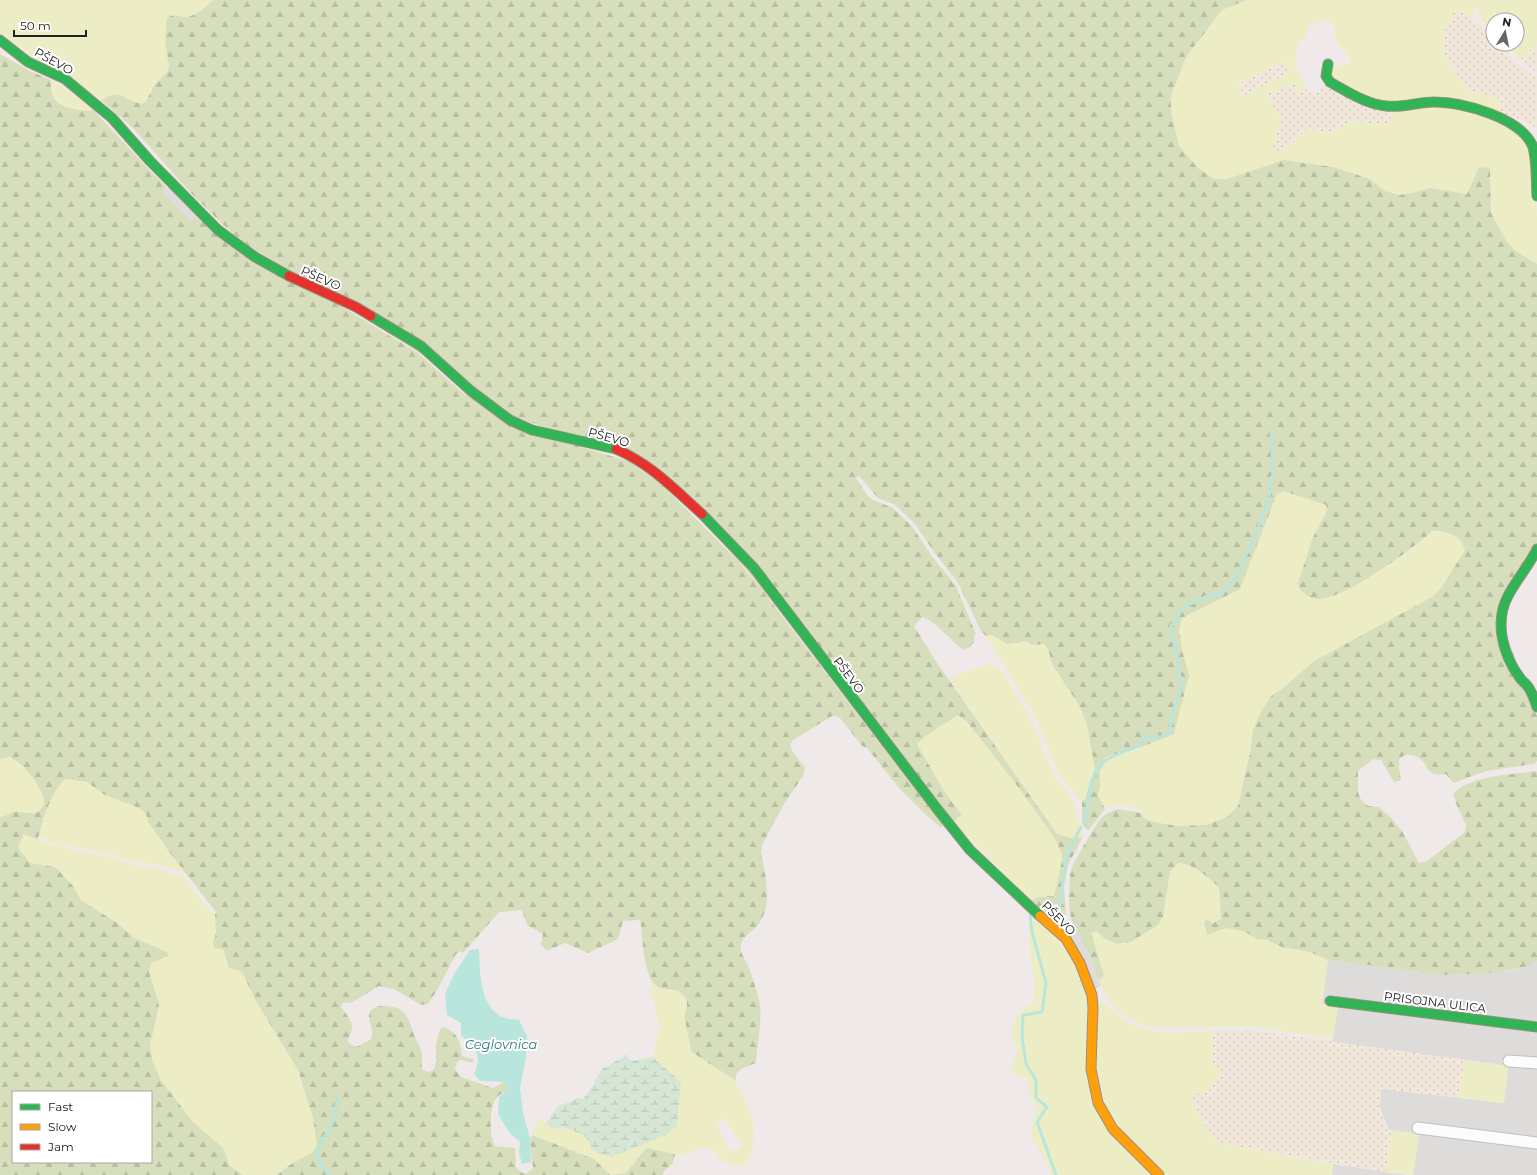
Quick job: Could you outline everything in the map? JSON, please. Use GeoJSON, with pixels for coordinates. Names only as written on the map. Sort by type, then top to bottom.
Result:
{"type":"FeatureCollection","features":[{"type":"Feature","properties":{"kind":"street","name":"PŠEVO"},"geometry":{"type":"LineString","coordinates":[[0,40],[28,62],[65,79],[112,118],[150,161],[218,230],[255,257],[290,277],[356,307],[421,346],[471,391],[510,420],[532,430],[615,449],[634,456],[669,483],[708,519],[754,568],[970,850],[1066,939],[1080,963],[1092,995],[1091,1069],[1098,1103],[1113,1129],[1159,1175]]}},
{"type":"Feature","properties":{"kind":"street"},"geometry":{"type":"LineString","coordinates":[[1328,64],[1326,76],[1330,82],[1371,102],[1385,106],[1401,106],[1445,102],[1487,113],[1516,126],[1524,132],[1533,146],[1537,196]]}},
{"type":"Feature","properties":{"kind":"street"},"geometry":{"type":"LineString","coordinates":[[1537,549],[1532,560],[1508,596],[1502,610],[1501,621],[1503,641],[1508,657],[1520,678],[1530,689],[1537,707]]}},
{"type":"Feature","properties":{"kind":"street","name":"PRISOJNA ULICA"},"geometry":{"type":"LineString","coordinates":[[1330,1001],[1537,1026]]}},
{"type":"Feature","properties":{"kind":"street"},"geometry":{"type":"LineString","coordinates":[[1509,1061],[1537,1063]]}},
{"type":"Feature","properties":{"kind":"street"},"geometry":{"type":"LineString","coordinates":[[1418,1128],[1537,1144]]}},
{"type":"Feature","properties":{"kind":"shaded area"},"geometry":{"type":"Polygon","coordinates":[[[0,0],[213,0],[205,8],[196,13],[187,16],[176,15],[167,72],[155,84],[145,103],[137,103],[117,95],[101,100],[42,63],[1,33],[0,0]]]}},
{"type":"Feature","properties":{"kind":"shaded area"},"geometry":{"type":"Polygon","coordinates":[[[1247,0],[1537,0],[1537,43],[1520,60],[1512,52],[1525,52],[1525,12],[1485,12],[1485,23],[1482,21],[1477,8],[1473,8],[1474,13],[1471,17],[1462,11],[1454,12],[1444,33],[1443,52],[1467,90],[1500,99],[1501,116],[1468,105],[1441,100],[1400,104],[1387,103],[1370,99],[1342,87],[1332,79],[1331,73],[1334,67],[1350,63],[1350,57],[1335,40],[1334,23],[1317,20],[1316,25],[1308,24],[1305,39],[1298,42],[1295,69],[1303,79],[1303,89],[1299,93],[1294,84],[1267,93],[1276,112],[1281,116],[1273,148],[1281,154],[1307,129],[1329,133],[1354,121],[1388,125],[1394,109],[1430,104],[1442,104],[1464,108],[1490,116],[1514,128],[1523,135],[1529,143],[1533,158],[1537,212],[1537,264],[1514,250],[1507,242],[1491,213],[1490,168],[1479,167],[1467,194],[1430,188],[1400,195],[1385,191],[1370,179],[1333,167],[1284,160],[1227,179],[1214,179],[1198,168],[1179,146],[1171,112],[1171,96],[1186,57],[1222,10],[1247,0]],[[1283,62],[1238,84],[1243,96],[1289,73],[1283,62]]]}},
{"type":"Feature","properties":{"kind":"shaded area"},"geometry":{"type":"Polygon","coordinates":[[[1462,11],[1485,29],[1485,52],[1506,52],[1515,62],[1537,78],[1537,128],[1515,117],[1501,116],[1500,99],[1467,90],[1443,52],[1444,33],[1454,12],[1462,11]]]}},
{"type":"Feature","properties":{"kind":"shaded area"},"geometry":{"type":"Polygon","coordinates":[[[1537,43],[1537,73],[1520,60],[1537,43]]]}},
{"type":"Feature","properties":{"kind":"shaded area"},"geometry":{"type":"Polygon","coordinates":[[[1283,62],[1289,73],[1243,96],[1238,84],[1283,62]]]}},
{"type":"Feature","properties":{"kind":"shaded area"},"geometry":{"type":"Polygon","coordinates":[[[51,80],[68,90],[92,109],[91,111],[75,109],[62,105],[53,96],[51,80]]]}},
{"type":"Feature","properties":{"kind":"shaded area"},"geometry":{"type":"Polygon","coordinates":[[[1322,83],[1394,109],[1388,125],[1354,121],[1329,133],[1307,130],[1281,154],[1272,148],[1281,116],[1276,112],[1267,93],[1294,84],[1299,93],[1303,89],[1320,92],[1322,83]]]}},
{"type":"Feature","properties":{"kind":"shaded area"},"geometry":{"type":"Polygon","coordinates":[[[170,186],[198,215],[191,221],[163,192],[170,186]]]}},
{"type":"Feature","properties":{"kind":"shaded area"},"geometry":{"type":"Polygon","coordinates":[[[1283,491],[1326,505],[1327,511],[1313,537],[1331,597],[1357,584],[1398,559],[1422,541],[1432,531],[1444,532],[1457,537],[1465,548],[1464,552],[1441,588],[1432,597],[1314,661],[1283,688],[1271,696],[1253,730],[1250,753],[1238,806],[1227,817],[1206,825],[1177,826],[1153,822],[1144,818],[1141,813],[1142,811],[1128,806],[1119,805],[1105,809],[1098,796],[1098,792],[1100,789],[1100,772],[1106,757],[1139,748],[1174,734],[1182,650],[1179,630],[1182,618],[1240,589],[1277,494],[1283,491]]]}},
{"type":"Feature","properties":{"kind":"shaded area"},"geometry":{"type":"Polygon","coordinates":[[[992,635],[1007,644],[1027,641],[1032,645],[1044,644],[1048,650],[1053,666],[1079,705],[1087,725],[1095,769],[1085,799],[1082,802],[1058,774],[1036,718],[986,636],[992,635]]]}},
{"type":"Feature","properties":{"kind":"shaded area"},"geometry":{"type":"Polygon","coordinates":[[[987,663],[999,667],[1030,718],[1054,776],[1070,796],[1077,808],[1077,818],[1081,826],[1083,837],[1071,838],[1057,834],[949,678],[981,667],[987,663]]]}},
{"type":"Feature","properties":{"kind":"shaded area"},"geometry":{"type":"Polygon","coordinates":[[[958,715],[979,735],[1058,841],[1062,854],[1062,864],[1054,896],[1038,897],[1031,901],[954,823],[961,814],[944,791],[917,744],[924,737],[958,715]]]}},
{"type":"Feature","properties":{"kind":"shaded area"},"geometry":{"type":"Polygon","coordinates":[[[10,757],[23,766],[29,773],[44,799],[44,804],[35,812],[27,814],[14,812],[4,817],[0,817],[0,759],[10,757]]]}},
{"type":"Feature","properties":{"kind":"shaded area"},"geometry":{"type":"Polygon","coordinates":[[[65,779],[87,782],[103,794],[139,808],[146,814],[148,822],[186,873],[168,867],[126,860],[109,854],[49,842],[39,835],[55,791],[65,779]]]}},
{"type":"Feature","properties":{"kind":"shaded area"},"geometry":{"type":"Polygon","coordinates":[[[24,834],[48,844],[109,857],[132,865],[153,868],[184,877],[204,905],[215,914],[216,933],[213,943],[223,949],[229,968],[240,971],[243,974],[256,1001],[298,1070],[313,1118],[317,1138],[317,1145],[312,1153],[291,1164],[277,1175],[243,1175],[230,1166],[223,1148],[192,1121],[161,1080],[152,1060],[150,1046],[159,1006],[149,972],[153,963],[167,952],[131,937],[131,935],[117,923],[81,900],[67,880],[50,865],[30,863],[18,848],[24,834]]]}},
{"type":"Feature","properties":{"kind":"shaded area"},"geometry":{"type":"Polygon","coordinates":[[[1178,863],[1195,868],[1219,887],[1221,919],[1213,923],[1207,920],[1204,922],[1243,931],[1257,939],[1267,940],[1282,947],[1310,952],[1328,960],[1322,1004],[1338,1007],[1333,1038],[1317,1037],[1256,1027],[1151,1027],[1138,1023],[1121,1013],[1113,1006],[1099,981],[1104,975],[1091,933],[1095,931],[1112,942],[1118,944],[1124,943],[1135,938],[1163,917],[1170,871],[1178,863]]]}},
{"type":"Feature","properties":{"kind":"shaded area"},"geometry":{"type":"Polygon","coordinates":[[[1031,922],[1041,923],[1062,945],[1072,959],[1087,996],[1090,1095],[1153,1175],[1051,1175],[1048,1164],[1031,1137],[1031,1124],[1036,1116],[1037,1109],[1028,1090],[1029,1080],[1024,1077],[1015,1077],[1011,1068],[1018,1051],[1012,1038],[1013,1022],[1024,1007],[1033,1003],[1034,983],[1029,941],[1031,922]]]}},
{"type":"Feature","properties":{"kind":"shaded area"},"geometry":{"type":"Polygon","coordinates":[[[1074,923],[1091,958],[1101,986],[1095,989],[1071,937],[1070,925],[1074,923]]]}},
{"type":"Feature","properties":{"kind":"shaded area"},"geometry":{"type":"Polygon","coordinates":[[[1328,960],[1445,975],[1510,971],[1531,966],[1531,963],[1537,961],[1537,1175],[1413,1175],[1419,1134],[1389,1130],[1380,1108],[1380,1088],[1501,1103],[1504,1102],[1508,1072],[1496,1064],[1331,1042],[1333,1038],[1322,1005],[1328,960]]]}},
{"type":"Feature","properties":{"kind":"shaded area"},"geometry":{"type":"Polygon","coordinates":[[[652,983],[660,988],[679,991],[683,995],[688,1010],[692,1052],[736,1081],[753,1123],[753,1144],[751,1154],[746,1164],[731,1166],[723,1161],[712,1150],[706,1148],[699,1148],[686,1154],[679,1155],[646,1148],[626,1173],[610,1175],[594,1159],[532,1135],[539,1120],[547,1122],[551,1129],[566,1128],[582,1133],[589,1141],[592,1149],[597,1153],[665,1067],[653,1057],[656,1039],[660,1031],[650,988],[652,983]],[[723,1118],[717,1123],[725,1142],[732,1151],[741,1148],[741,1143],[723,1118]]]}},
{"type":"Feature","properties":{"kind":"shaded area"},"geometry":{"type":"Polygon","coordinates":[[[1099,1004],[1105,1005],[1122,1019],[1142,1029],[1161,1032],[1212,1031],[1212,1067],[1221,1068],[1219,1076],[1208,1092],[1192,1094],[1198,1114],[1218,1143],[1333,1164],[1332,1175],[1165,1175],[1129,1141],[1107,1109],[1096,1067],[1099,1004]]]}},
{"type":"Feature","properties":{"kind":"shaded area"},"geometry":{"type":"Polygon","coordinates":[[[1250,1030],[1465,1060],[1459,1098],[1381,1089],[1380,1108],[1388,1130],[1392,1130],[1386,1172],[1218,1143],[1196,1112],[1192,1094],[1208,1092],[1219,1076],[1212,1067],[1212,1031],[1250,1030]]]}},
{"type":"Feature","properties":{"kind":"shaded area"},"geometry":{"type":"Polygon","coordinates":[[[1465,1060],[1508,1066],[1504,1102],[1501,1103],[1459,1098],[1465,1060]]]}},
{"type":"Feature","properties":{"kind":"shaded area"},"geometry":{"type":"Polygon","coordinates":[[[1392,1130],[1419,1134],[1413,1175],[1386,1172],[1392,1130]]]}},
{"type":"Feature","properties":{"kind":"shaded area"},"geometry":{"type":"Polygon","coordinates":[[[1333,1164],[1386,1172],[1407,1175],[1332,1175],[1333,1164]]]}},
{"type":"Feature","properties":{"kind":"green space"},"geometry":{"type":"Polygon","coordinates":[[[213,0],[1247,0],[1222,10],[1186,57],[1171,96],[1171,112],[1179,146],[1198,168],[1214,179],[1227,179],[1284,160],[1333,167],[1370,179],[1385,191],[1400,195],[1430,188],[1467,194],[1479,167],[1490,168],[1491,213],[1507,242],[1514,250],[1537,264],[1537,558],[1497,611],[1537,715],[1537,761],[1533,764],[1486,771],[1453,783],[1446,774],[1439,775],[1430,771],[1420,758],[1407,755],[1399,759],[1401,779],[1394,782],[1381,760],[1373,759],[1358,771],[1358,792],[1361,800],[1368,806],[1379,807],[1390,817],[1402,831],[1419,863],[1427,861],[1465,832],[1466,825],[1453,794],[1460,788],[1480,779],[1535,771],[1537,772],[1537,961],[1531,963],[1531,966],[1495,973],[1445,975],[1328,960],[1310,952],[1282,947],[1267,940],[1257,939],[1243,931],[1232,929],[1225,928],[1207,935],[1204,922],[1207,920],[1213,923],[1221,919],[1219,887],[1195,868],[1178,863],[1170,871],[1163,917],[1158,925],[1131,942],[1117,944],[1104,938],[1096,931],[1091,933],[1104,975],[1099,981],[1091,958],[1071,919],[1069,902],[1070,874],[1073,864],[1099,820],[1106,814],[1117,809],[1141,813],[1144,818],[1153,822],[1177,826],[1206,825],[1227,817],[1238,806],[1250,753],[1253,730],[1262,710],[1271,696],[1283,688],[1314,661],[1432,597],[1441,588],[1464,552],[1465,548],[1457,537],[1444,532],[1432,531],[1394,561],[1359,583],[1328,598],[1315,599],[1301,591],[1298,583],[1313,537],[1327,511],[1326,505],[1283,491],[1277,494],[1240,589],[1182,618],[1179,630],[1182,650],[1189,675],[1174,734],[1139,748],[1106,757],[1100,772],[1100,789],[1098,792],[1098,796],[1105,809],[1088,831],[1082,821],[1082,802],[1085,799],[1095,769],[1087,725],[1079,705],[1053,666],[1048,650],[1044,644],[1032,645],[1027,641],[1007,644],[992,635],[986,636],[981,631],[958,583],[915,524],[894,504],[878,498],[859,476],[856,478],[867,495],[873,500],[893,508],[912,526],[931,555],[956,586],[976,634],[974,636],[975,640],[970,647],[964,650],[939,628],[923,617],[914,626],[935,660],[1057,834],[1071,838],[1083,837],[1068,865],[1064,887],[1066,919],[1064,922],[1060,923],[1031,901],[1038,897],[1054,896],[1062,861],[1062,854],[1054,837],[1013,780],[967,722],[958,715],[924,737],[917,744],[944,791],[961,814],[954,823],[931,793],[664,472],[514,416],[482,393],[288,269],[248,246],[222,224],[190,192],[133,128],[101,100],[117,95],[137,103],[145,103],[155,84],[167,72],[169,65],[165,42],[167,18],[172,16],[186,17],[193,15],[213,0]]]}},
{"type":"Feature","properties":{"kind":"green space"},"geometry":{"type":"Polygon","coordinates":[[[0,54],[28,70],[51,80],[53,96],[62,105],[75,109],[91,111],[92,109],[167,188],[163,192],[191,221],[195,217],[418,353],[464,394],[581,447],[628,461],[661,484],[745,568],[943,825],[941,828],[899,788],[867,748],[862,746],[840,718],[834,715],[793,740],[790,744],[792,751],[805,768],[803,776],[784,804],[762,845],[761,852],[767,890],[765,910],[757,926],[746,936],[741,944],[742,954],[750,970],[758,996],[760,1005],[760,1019],[756,1063],[741,1069],[736,1074],[736,1081],[692,1052],[685,1018],[687,1006],[686,1001],[680,992],[660,988],[654,984],[650,978],[645,958],[640,920],[623,921],[618,939],[588,953],[565,943],[547,951],[541,945],[543,934],[527,925],[522,910],[499,912],[463,953],[460,951],[456,954],[428,1004],[421,1005],[394,989],[379,986],[351,1003],[345,1002],[342,1004],[341,1007],[352,1025],[348,1042],[355,1047],[371,1039],[372,1031],[369,1015],[373,1009],[384,1006],[393,1007],[403,1012],[409,1020],[421,1050],[422,1069],[427,1071],[434,1069],[436,1060],[436,1046],[442,1027],[455,1034],[461,1046],[462,1056],[474,1059],[473,1063],[460,1060],[457,1062],[455,1069],[461,1077],[493,1088],[504,1082],[508,1089],[494,1101],[491,1114],[492,1135],[495,1146],[515,1148],[516,1167],[521,1172],[526,1174],[533,1168],[530,1140],[532,1135],[594,1159],[610,1175],[277,1175],[291,1164],[312,1153],[317,1145],[313,1118],[298,1070],[256,1001],[243,974],[240,971],[229,968],[223,949],[214,948],[213,943],[216,933],[216,912],[170,853],[148,822],[146,814],[139,808],[103,794],[87,782],[65,779],[55,791],[51,799],[38,840],[24,834],[18,848],[30,863],[55,867],[73,886],[81,900],[117,923],[132,937],[167,952],[168,956],[151,963],[149,972],[159,1006],[150,1045],[152,1060],[161,1080],[192,1121],[223,1148],[230,1166],[243,1175],[0,1175],[0,817],[15,812],[36,812],[41,809],[44,804],[43,796],[32,777],[20,763],[10,757],[0,759],[0,54]]]}},
{"type":"Feature","properties":{"kind":"green space"},"geometry":{"type":"Polygon","coordinates":[[[626,1055],[631,1061],[653,1057],[681,1082],[677,1126],[666,1135],[611,1157],[597,1153],[591,1148],[588,1140],[582,1134],[563,1127],[551,1129],[547,1122],[557,1107],[578,1098],[583,1099],[602,1069],[626,1055]]]}},
{"type":"Feature","properties":{"kind":"green space"},"geometry":{"type":"Polygon","coordinates":[[[646,1148],[675,1154],[673,1163],[664,1171],[663,1175],[610,1175],[626,1173],[646,1148]]]}},
{"type":"Feature","properties":{"kind":"water","name":"Ceglovnica"},"geometry":{"type":"Polygon","coordinates":[[[479,949],[482,986],[488,1003],[500,1016],[519,1020],[527,1036],[526,1057],[520,1088],[523,1113],[530,1138],[531,1162],[522,1164],[519,1153],[520,1142],[509,1132],[498,1114],[499,1097],[508,1089],[504,1082],[480,1081],[474,1074],[478,1062],[476,1052],[461,1035],[461,1023],[447,1015],[445,994],[454,974],[470,950],[479,949]]]}},
{"type":"Feature","properties":{"kind":"waterway"},"geometry":{"type":"LineString","coordinates":[[1083,823],[1086,819],[1092,780],[1101,764],[1118,754],[1141,745],[1146,736],[1160,737],[1169,733],[1173,712],[1182,688],[1171,626],[1185,606],[1211,595],[1222,594],[1237,576],[1259,526],[1269,497],[1273,473],[1271,430]]}},
{"type":"Feature","properties":{"kind":"waterway"},"geometry":{"type":"LineString","coordinates":[[1047,907],[1059,913],[1066,859],[1081,827]]}},
{"type":"Feature","properties":{"kind":"waterway"},"geometry":{"type":"LineString","coordinates":[[1030,915],[1032,932],[1046,983],[1042,1012],[1023,1015],[1022,1037],[1026,1064],[1036,1080],[1036,1098],[1047,1107],[1037,1122],[1056,1175]]}},
{"type":"Feature","properties":{"kind":"waterway"},"geometry":{"type":"LineString","coordinates":[[330,1175],[323,1168],[319,1161],[318,1154],[334,1118],[337,1096]]}},
{"type":"Feature","properties":{"kind":"traffic: fast"},"geometry":{"type":"LineString","coordinates":[[0,40],[28,62],[65,79],[112,118],[150,161],[218,230],[255,257],[289,276]]}},
{"type":"Feature","properties":{"kind":"traffic: fast"},"geometry":{"type":"LineString","coordinates":[[1328,64],[1326,76],[1330,82],[1371,103],[1386,106],[1404,106],[1434,102],[1460,105],[1490,114],[1517,128],[1527,137],[1533,147],[1536,165],[1537,196]]}},
{"type":"Feature","properties":{"kind":"traffic: fast"},"geometry":{"type":"LineString","coordinates":[[371,316],[421,346],[471,391],[510,420],[532,430],[616,449]]}},
{"type":"Feature","properties":{"kind":"traffic: fast"},"geometry":{"type":"LineString","coordinates":[[702,514],[754,568],[970,850],[1040,916]]}},
{"type":"Feature","properties":{"kind":"traffic: fast"},"geometry":{"type":"LineString","coordinates":[[1537,549],[1508,596],[1504,606],[1501,627],[1502,638],[1509,659],[1520,678],[1529,688],[1537,707]]}},
{"type":"Feature","properties":{"kind":"traffic: fast"},"geometry":{"type":"LineString","coordinates":[[1330,1001],[1537,1027]]}},
{"type":"Feature","properties":{"kind":"traffic: slow"},"geometry":{"type":"LineString","coordinates":[[1040,916],[1066,939],[1080,963],[1092,995],[1091,1069],[1098,1103],[1113,1129],[1159,1175]]}},
{"type":"Feature","properties":{"kind":"traffic: jam"},"geometry":{"type":"LineString","coordinates":[[289,276],[356,307],[371,316]]}},
{"type":"Feature","properties":{"kind":"traffic: jam"},"geometry":{"type":"LineString","coordinates":[[616,449],[641,462],[672,486],[702,514]]}}]}
